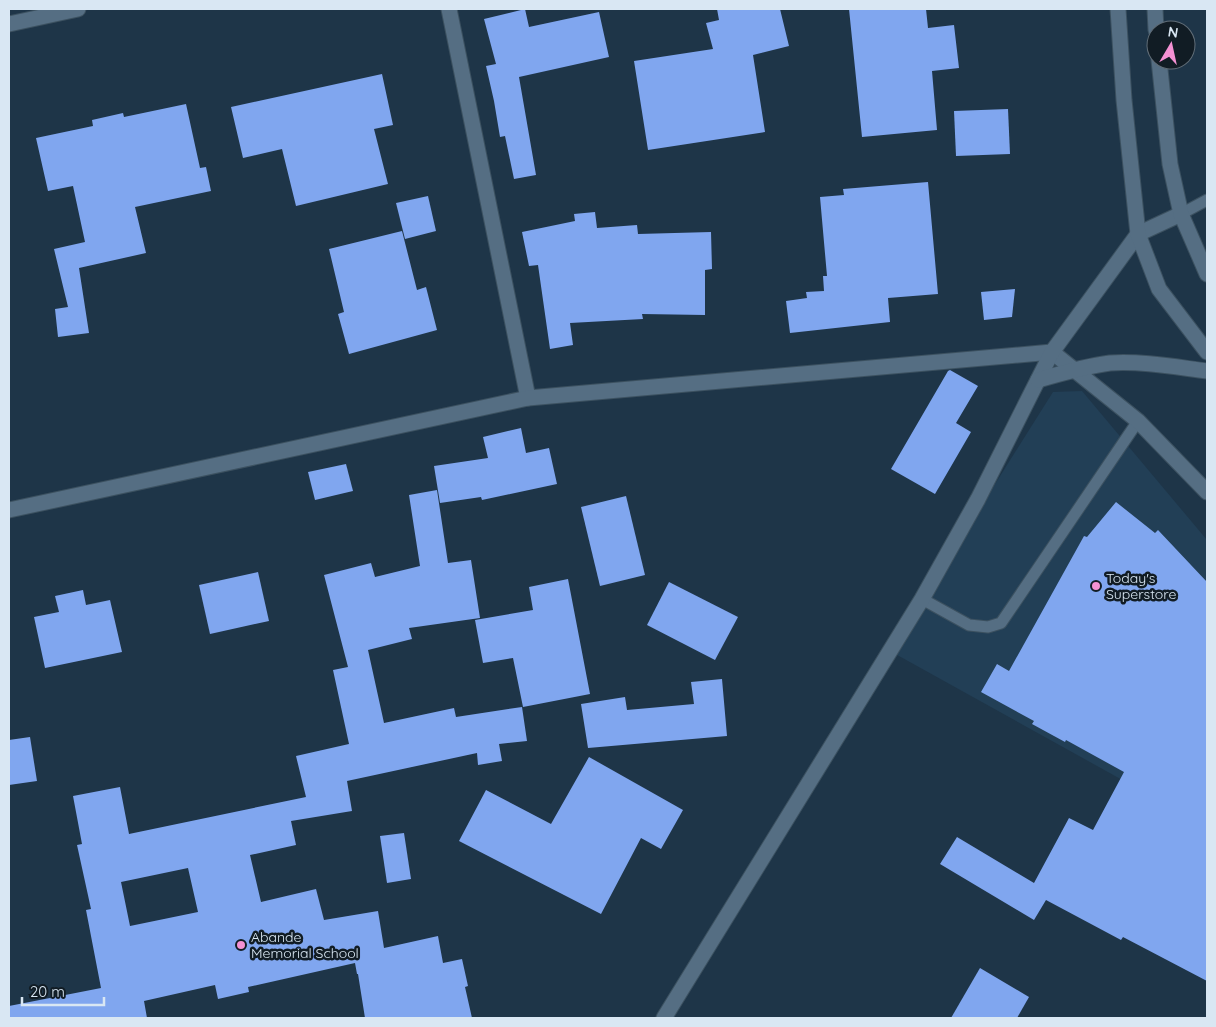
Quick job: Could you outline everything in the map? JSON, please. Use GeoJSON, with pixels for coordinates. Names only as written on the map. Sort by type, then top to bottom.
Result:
{"type":"FeatureCollection","features":[{"type":"Feature","properties":{"kind":"street"},"geometry":{"type":"LineString","coordinates":[[9,24],[78,9]]}},
{"type":"Feature","properties":{"kind":"street"},"geometry":{"type":"LineString","coordinates":[[449,9],[528,398]]}},
{"type":"Feature","properties":{"kind":"street"},"geometry":{"type":"LineString","coordinates":[[1118,9],[1124,100],[1138,234],[1159,289],[1207,352]]}},
{"type":"Feature","properties":{"kind":"street"},"geometry":{"type":"LineString","coordinates":[[1160,70],[1170,164],[1181,214],[1207,274]]}},
{"type":"Feature","properties":{"kind":"street"},"geometry":{"type":"LineString","coordinates":[[664,1018],[922,599],[978,499],[1052,352],[1138,234],[1181,214]]}},
{"type":"Feature","properties":{"kind":"street"},"geometry":{"type":"LineString","coordinates":[[9,510],[528,398],[1052,352],[1138,421],[1207,492]]}},
{"type":"Feature","properties":{"kind":"street"},"geometry":{"type":"LineString","coordinates":[[1038,380],[1075,370],[1110,364],[1147,363],[1207,371]]}},
{"type":"Feature","properties":{"kind":"lane"},"geometry":{"type":"LineString","coordinates":[[1181,214],[1207,200]]}},
{"type":"Feature","properties":{"kind":"lane"},"geometry":{"type":"LineString","coordinates":[[922,599],[969,626],[988,627],[1001,622],[1138,421]]}},
{"type":"Feature","properties":{"kind":"shaded area"},"geometry":{"type":"Polygon","coordinates":[[[1082,391],[1207,540],[1207,827],[890,651],[1053,392],[1082,391]]]}},
{"type":"Feature","properties":{"kind":"building"},"geometry":{"type":"Polygon","coordinates":[[[525,9],[529,27],[599,12],[609,57],[519,77],[536,175],[514,179],[505,136],[500,137],[486,66],[496,64],[484,19],[525,9]]]}},
{"type":"Feature","properties":{"kind":"building"},"geometry":{"type":"Polygon","coordinates":[[[717,9],[780,9],[789,46],[753,55],[765,132],[648,150],[634,61],[713,49],[706,23],[719,20],[717,9]]]}},
{"type":"Feature","properties":{"kind":"building"},"geometry":{"type":"Polygon","coordinates":[[[849,9],[926,9],[928,28],[954,25],[959,68],[932,71],[937,130],[862,137],[849,9]]]}},
{"type":"Feature","properties":{"kind":"building"},"geometry":{"type":"Polygon","coordinates":[[[382,74],[393,125],[374,129],[388,184],[296,206],[282,149],[243,158],[231,107],[382,74]]]}},
{"type":"Feature","properties":{"kind":"building"},"geometry":{"type":"Polygon","coordinates":[[[186,104],[200,168],[206,167],[211,191],[135,207],[146,253],[79,268],[89,333],[58,337],[55,309],[68,307],[54,249],[85,242],[73,186],[48,191],[36,138],[93,126],[92,120],[123,113],[124,117],[186,104]]]}},
{"type":"Feature","properties":{"kind":"building"},"geometry":{"type":"Polygon","coordinates":[[[1008,109],[1010,154],[956,156],[954,111],[1008,109]]]}},
{"type":"Feature","properties":{"kind":"building"},"geometry":{"type":"Polygon","coordinates":[[[928,182],[938,294],[888,298],[890,322],[790,333],[786,301],[807,298],[806,292],[824,291],[823,276],[827,276],[820,197],[844,195],[843,189],[928,182]]]}},
{"type":"Feature","properties":{"kind":"building"},"geometry":{"type":"Polygon","coordinates":[[[428,196],[436,231],[405,239],[396,203],[428,196]]]}},
{"type":"Feature","properties":{"kind":"building"},"geometry":{"type":"Polygon","coordinates":[[[595,212],[597,228],[637,225],[638,234],[711,232],[712,269],[705,270],[705,315],[642,314],[643,319],[570,323],[573,345],[550,349],[538,265],[529,266],[522,232],[575,221],[574,214],[595,212]]]}},
{"type":"Feature","properties":{"kind":"building"},"geometry":{"type":"Polygon","coordinates":[[[402,231],[417,290],[426,287],[437,330],[349,354],[338,314],[344,312],[329,249],[402,231]]]}},
{"type":"Feature","properties":{"kind":"building"},"geometry":{"type":"Polygon","coordinates":[[[1015,289],[1012,317],[984,320],[981,292],[1015,289]]]}},
{"type":"Feature","properties":{"kind":"building"},"geometry":{"type":"Polygon","coordinates":[[[950,370],[978,386],[956,423],[971,432],[935,494],[891,469],[950,370]]]}},
{"type":"Feature","properties":{"kind":"building"},"geometry":{"type":"Polygon","coordinates":[[[521,428],[526,453],[549,448],[557,484],[482,500],[481,497],[440,503],[434,466],[488,458],[483,437],[521,428]]]}},
{"type":"Feature","properties":{"kind":"building"},"geometry":{"type":"Polygon","coordinates":[[[346,464],[353,491],[315,500],[308,472],[346,464]]]}},
{"type":"Feature","properties":{"kind":"building"},"geometry":{"type":"Polygon","coordinates":[[[437,490],[448,563],[471,560],[480,618],[409,628],[412,639],[368,650],[384,723],[454,708],[456,717],[522,707],[527,741],[499,744],[502,761],[478,765],[477,753],[347,781],[352,811],[291,821],[296,845],[250,855],[261,902],[316,889],[324,920],[378,911],[384,948],[438,936],[443,963],[462,959],[468,986],[465,987],[472,1018],[365,1018],[355,963],[248,987],[249,992],[218,999],[215,985],[144,1001],[147,1018],[9,1018],[9,1006],[101,988],[86,910],[91,909],[77,845],[82,844],[73,796],[120,787],[129,834],[306,797],[296,756],[349,744],[333,670],[348,667],[324,575],[371,563],[375,577],[420,566],[409,495],[437,490]],[[188,868],[121,882],[130,926],[198,912],[188,868]]]}},
{"type":"Feature","properties":{"kind":"building"},"geometry":{"type":"Polygon","coordinates":[[[626,496],[645,575],[600,586],[581,507],[626,496]]]}},
{"type":"Feature","properties":{"kind":"building"},"geometry":{"type":"Polygon","coordinates":[[[1116,502],[1155,533],[1158,530],[1207,582],[1207,981],[1123,937],[1121,940],[1046,900],[1034,920],[940,864],[957,837],[1034,883],[1069,818],[1093,830],[1124,772],[1066,740],[1065,742],[1032,724],[1034,721],[981,692],[997,664],[1009,671],[1084,536],[1087,537],[1116,502]]]}},
{"type":"Feature","properties":{"kind":"building"},"geometry":{"type":"Polygon","coordinates":[[[258,572],[269,621],[210,634],[199,585],[258,572]]]}},
{"type":"Feature","properties":{"kind":"building"},"geometry":{"type":"Polygon","coordinates":[[[568,579],[590,694],[523,707],[513,658],[483,663],[475,620],[533,610],[529,587],[568,579]]]}},
{"type":"Feature","properties":{"kind":"building"},"geometry":{"type":"Polygon","coordinates":[[[669,582],[738,617],[715,660],[647,625],[669,582]]]}},
{"type":"Feature","properties":{"kind":"building"},"geometry":{"type":"Polygon","coordinates":[[[83,590],[86,605],[110,600],[122,652],[45,668],[34,617],[59,612],[55,596],[83,590]]]}},
{"type":"Feature","properties":{"kind":"building"},"geometry":{"type":"Polygon","coordinates":[[[722,679],[727,736],[588,748],[581,704],[625,697],[627,710],[694,704],[691,682],[722,679]]]}},
{"type":"Feature","properties":{"kind":"building"},"geometry":{"type":"Polygon","coordinates":[[[30,737],[37,781],[9,785],[9,740],[30,737]]]}},
{"type":"Feature","properties":{"kind":"building"},"geometry":{"type":"Polygon","coordinates":[[[589,757],[683,810],[661,849],[641,838],[601,914],[459,841],[486,790],[551,824],[589,757]]]}},
{"type":"Feature","properties":{"kind":"building"},"geometry":{"type":"Polygon","coordinates":[[[404,833],[411,879],[387,883],[380,836],[404,833]]]}},
{"type":"Feature","properties":{"kind":"building"},"geometry":{"type":"Polygon","coordinates":[[[980,968],[1029,997],[1017,1018],[951,1018],[980,968]]]}},
{"type":"Feature","properties":{"kind":"place","name":"Today's Superstore"},"geometry":{"type":"Point","coordinates":[1096,586]}},
{"type":"Feature","properties":{"kind":"place","name":"Abande Memorial School"},"geometry":{"type":"Point","coordinates":[241,945]}}]}
